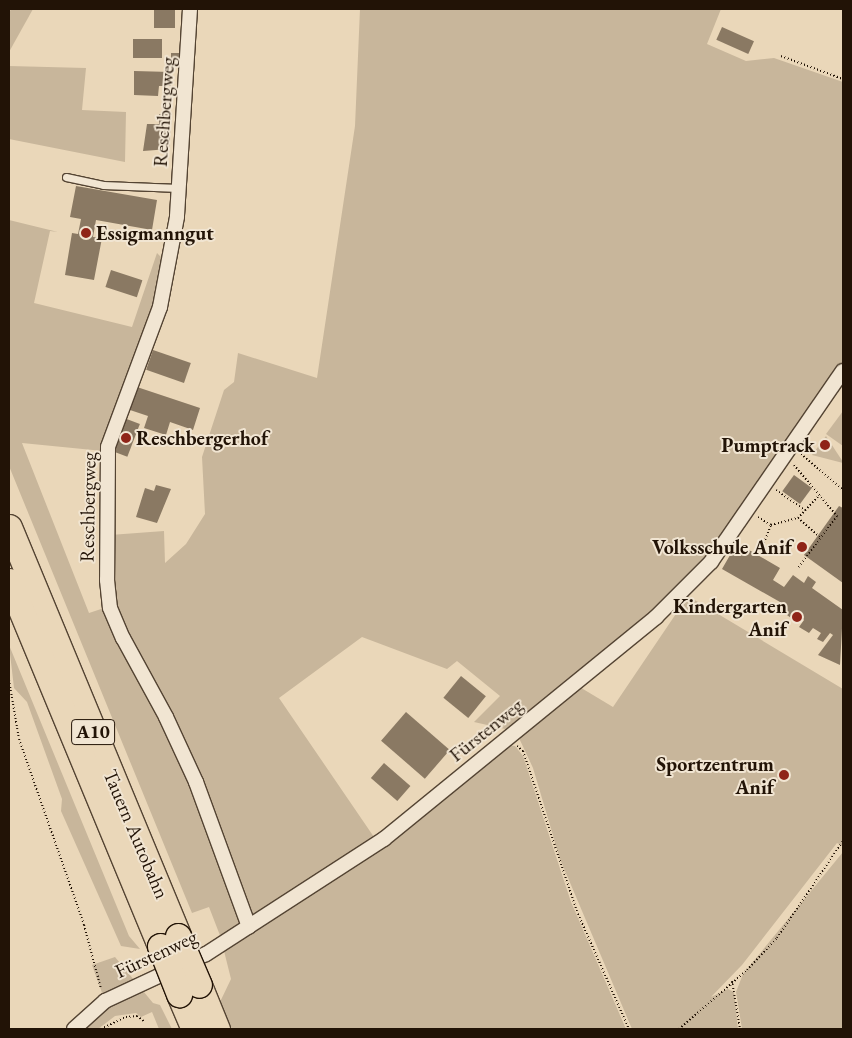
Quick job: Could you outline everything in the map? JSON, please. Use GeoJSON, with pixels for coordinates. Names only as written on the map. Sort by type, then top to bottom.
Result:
{"type":"FeatureCollection","features":[{"type":"Feature","properties":{"kind":"highway","name":"Tauern Autobahn"},"geometry":{"type":"LineString","coordinates":[[9,527],[169,941]]}},
{"type":"Feature","properties":{"kind":"highway","name":"Tauern Autobahn"},"geometry":{"type":"LineString","coordinates":[[9,582],[189,989],[217,1029]]}},
{"type":"Feature","properties":{"kind":"highway","name":"Tauern Autobahn"},"geometry":{"type":"LineString","coordinates":[[189,989],[194,1029]]}},
{"type":"Feature","properties":{"kind":"street","name":"Reschbergweg"},"geometry":{"type":"LineString","coordinates":[[190,9],[179,188],[160,307],[108,447],[107,580],[110,608],[122,638],[166,716],[196,782],[249,927]]}},
{"type":"Feature","properties":{"kind":"street","name":"Fürstenweg"},"geometry":{"type":"LineString","coordinates":[[74,1029],[105,1001],[206,954],[384,840],[676,599],[711,562],[843,371]]}},
{"type":"Feature","properties":{"kind":"lane"},"geometry":{"type":"LineString","coordinates":[[66,177],[103,185],[179,188]]}},
{"type":"Feature","properties":{"kind":"path"},"geometry":{"type":"LineString","coordinates":[[781,56],[843,78]]}},
{"type":"Feature","properties":{"kind":"path"},"geometry":{"type":"LineString","coordinates":[[805,460],[843,490]]}},
{"type":"Feature","properties":{"kind":"path"},"geometry":{"type":"LineString","coordinates":[[791,462],[837,516],[798,568]]}},
{"type":"Feature","properties":{"kind":"path"},"geometry":{"type":"LineString","coordinates":[[766,482],[805,510]]}},
{"type":"Feature","properties":{"kind":"path"},"geometry":{"type":"LineString","coordinates":[[747,511],[771,525],[798,518],[820,494]]}},
{"type":"Feature","properties":{"kind":"path"},"geometry":{"type":"LineString","coordinates":[[798,518],[821,538]]}},
{"type":"Feature","properties":{"kind":"path"},"geometry":{"type":"LineString","coordinates":[[764,543],[771,525]]}},
{"type":"Feature","properties":{"kind":"path"},"geometry":{"type":"LineString","coordinates":[[9,680],[9,690],[19,739],[84,925],[105,1001]]}},
{"type":"Feature","properties":{"kind":"path"},"geometry":{"type":"LineString","coordinates":[[509,738],[522,751],[557,861],[629,1029]]}},
{"type":"Feature","properties":{"kind":"path"},"geometry":{"type":"LineString","coordinates":[[679,1029],[732,980],[790,922],[843,842]]}},
{"type":"Feature","properties":{"kind":"path"},"geometry":{"type":"LineString","coordinates":[[732,980],[740,1029]]}},
{"type":"Feature","properties":{"kind":"path"},"geometry":{"type":"LineString","coordinates":[[101,1029],[126,1017],[137,1016],[145,1022]]}},
{"type":"Feature","properties":{"kind":"shaded area"},"geometry":{"type":"Polygon","coordinates":[[[11,9],[33,9],[9,52],[9,13],[11,9]]]}},
{"type":"Feature","properties":{"kind":"shaded area"},"geometry":{"type":"Polygon","coordinates":[[[360,9],[721,9],[707,44],[746,61],[774,58],[843,82],[843,362],[798,434],[703,565],[672,597],[525,720],[505,729],[474,722],[500,696],[457,661],[447,669],[362,637],[279,698],[376,840],[253,917],[246,910],[113,604],[110,535],[164,531],[165,563],[186,544],[205,514],[202,457],[224,390],[234,382],[238,353],[317,378],[355,126],[360,9]]]}},
{"type":"Feature","properties":{"kind":"shaded area"},"geometry":{"type":"Polygon","coordinates":[[[9,66],[86,68],[82,110],[126,112],[125,162],[9,139],[9,66]]]}},
{"type":"Feature","properties":{"kind":"shaded area"},"geometry":{"type":"Polygon","coordinates":[[[9,220],[58,232],[50,231],[34,303],[132,327],[157,253],[163,259],[150,324],[103,451],[22,443],[89,613],[107,607],[189,772],[242,924],[221,938],[209,907],[192,913],[9,466],[9,220]]]}},
{"type":"Feature","properties":{"kind":"shaded area"},"geometry":{"type":"Polygon","coordinates":[[[843,411],[843,446],[826,434],[843,411]]]}},
{"type":"Feature","properties":{"kind":"shaded area","name":"Pumptrack"},"geometry":{"type":"Polygon","coordinates":[[[826,436],[843,462],[843,463],[812,455],[826,436]]]}},
{"type":"Feature","properties":{"kind":"shaded area"},"geometry":{"type":"Polygon","coordinates":[[[688,596],[843,689],[843,846],[837,843],[742,965],[711,997],[728,989],[734,992],[738,1029],[632,1029],[560,859],[533,768],[519,738],[524,728],[578,686],[613,707],[688,596]]]}},
{"type":"Feature","properties":{"kind":"shaded area"},"geometry":{"type":"Polygon","coordinates":[[[9,645],[129,936],[140,949],[121,946],[61,811],[62,799],[27,702],[14,688],[9,645]]]}},
{"type":"Feature","properties":{"kind":"shaded area"},"geometry":{"type":"Polygon","coordinates":[[[505,745],[515,746],[523,756],[571,902],[626,1029],[232,1029],[220,1002],[231,979],[224,951],[381,845],[505,745]]]}},
{"type":"Feature","properties":{"kind":"shaded area"},"geometry":{"type":"Polygon","coordinates":[[[843,852],[843,1029],[742,1029],[736,992],[743,974],[843,852]]]}},
{"type":"Feature","properties":{"kind":"shaded area"},"geometry":{"type":"Polygon","coordinates":[[[115,957],[153,1003],[160,1005],[172,1029],[159,1029],[152,1012],[141,1017],[136,1013],[115,1016],[98,1029],[78,1029],[105,1001],[92,965],[115,957]]]}},
{"type":"Feature","properties":{"kind":"building"},"geometry":{"type":"Polygon","coordinates":[[[154,9],[175,9],[175,28],[154,28],[154,9]]]}},
{"type":"Feature","properties":{"kind":"building"},"geometry":{"type":"Polygon","coordinates":[[[722,27],[754,41],[748,54],[716,40],[722,27]]]}},
{"type":"Feature","properties":{"kind":"building"},"geometry":{"type":"Polygon","coordinates":[[[133,39],[162,39],[162,58],[133,58],[133,39]]]}},
{"type":"Feature","properties":{"kind":"building"},"geometry":{"type":"Polygon","coordinates":[[[171,53],[180,53],[180,67],[171,67],[171,53]]]}},
{"type":"Feature","properties":{"kind":"building"},"geometry":{"type":"Polygon","coordinates":[[[134,71],[171,72],[171,86],[159,86],[158,96],[134,95],[134,71]]]}},
{"type":"Feature","properties":{"kind":"building"},"geometry":{"type":"Polygon","coordinates":[[[159,114],[172,114],[169,149],[143,151],[147,124],[159,124],[159,114]]]}},
{"type":"Feature","properties":{"kind":"building","name":"Essigmanngut"},"geometry":{"type":"Polygon","coordinates":[[[76,186],[157,200],[152,230],[96,220],[93,237],[102,238],[94,280],[65,275],[72,233],[78,234],[81,219],[70,217],[76,186]]]}},
{"type":"Feature","properties":{"kind":"building"},"geometry":{"type":"Polygon","coordinates":[[[111,270],[142,280],[137,297],[105,287],[111,270]]]}},
{"type":"Feature","properties":{"kind":"building"},"geometry":{"type":"Polygon","coordinates":[[[153,350],[191,363],[184,383],[146,370],[153,350]]]}},
{"type":"Feature","properties":{"kind":"building"},"geometry":{"type":"Polygon","coordinates":[[[137,387],[200,408],[193,430],[170,422],[166,435],[144,428],[148,416],[130,410],[137,387]]]}},
{"type":"Feature","properties":{"kind":"building","name":"Reschbergerhof"},"geometry":{"type":"Polygon","coordinates":[[[124,418],[140,424],[127,457],[111,451],[124,418]]]}},
{"type":"Feature","properties":{"kind":"building"},"geometry":{"type":"Polygon","coordinates":[[[794,475],[812,488],[800,504],[782,491],[794,475]]]}},
{"type":"Feature","properties":{"kind":"building"},"geometry":{"type":"Polygon","coordinates":[[[156,485],[171,489],[157,523],[136,517],[145,488],[154,491],[156,485]]]}},
{"type":"Feature","properties":{"kind":"building","name":"Volksschule Anif"},"geometry":{"type":"Polygon","coordinates":[[[839,506],[843,508],[843,583],[804,555],[839,506]]]}},
{"type":"Feature","properties":{"kind":"building"},"geometry":{"type":"Polygon","coordinates":[[[737,543],[780,568],[773,580],[784,587],[793,575],[804,583],[808,576],[816,582],[812,588],[843,610],[840,665],[818,655],[833,635],[830,633],[823,642],[817,639],[821,633],[813,628],[809,633],[799,627],[804,620],[794,612],[791,618],[783,612],[787,606],[722,569],[737,543]]]}},
{"type":"Feature","properties":{"kind":"building"},"geometry":{"type":"Polygon","coordinates":[[[461,676],[486,696],[468,718],[443,698],[461,676]]]}},
{"type":"Feature","properties":{"kind":"building"},"geometry":{"type":"Polygon","coordinates":[[[406,712],[450,750],[425,779],[381,741],[406,712]]]}},
{"type":"Feature","properties":{"kind":"building"},"geometry":{"type":"Polygon","coordinates":[[[384,763],[410,786],[397,801],[371,778],[384,763]]]}},
{"type":"Feature","properties":{"kind":"place","name":"Essigmanngut"},"geometry":{"type":"Point","coordinates":[86,233]}},
{"type":"Feature","properties":{"kind":"place","name":"Reschbergerhof"},"geometry":{"type":"Point","coordinates":[126,438]}},
{"type":"Feature","properties":{"kind":"place","name":"Pumptrack"},"geometry":{"type":"Point","coordinates":[825,445]}},
{"type":"Feature","properties":{"kind":"place","name":"Volksschule Anif"},"geometry":{"type":"Point","coordinates":[802,547]}},
{"type":"Feature","properties":{"kind":"place","name":"Kindergarten Anif"},"geometry":{"type":"Point","coordinates":[797,617]}},
{"type":"Feature","properties":{"kind":"place","name":"Sportzentrum Anif"},"geometry":{"type":"Point","coordinates":[784,775]}}]}
